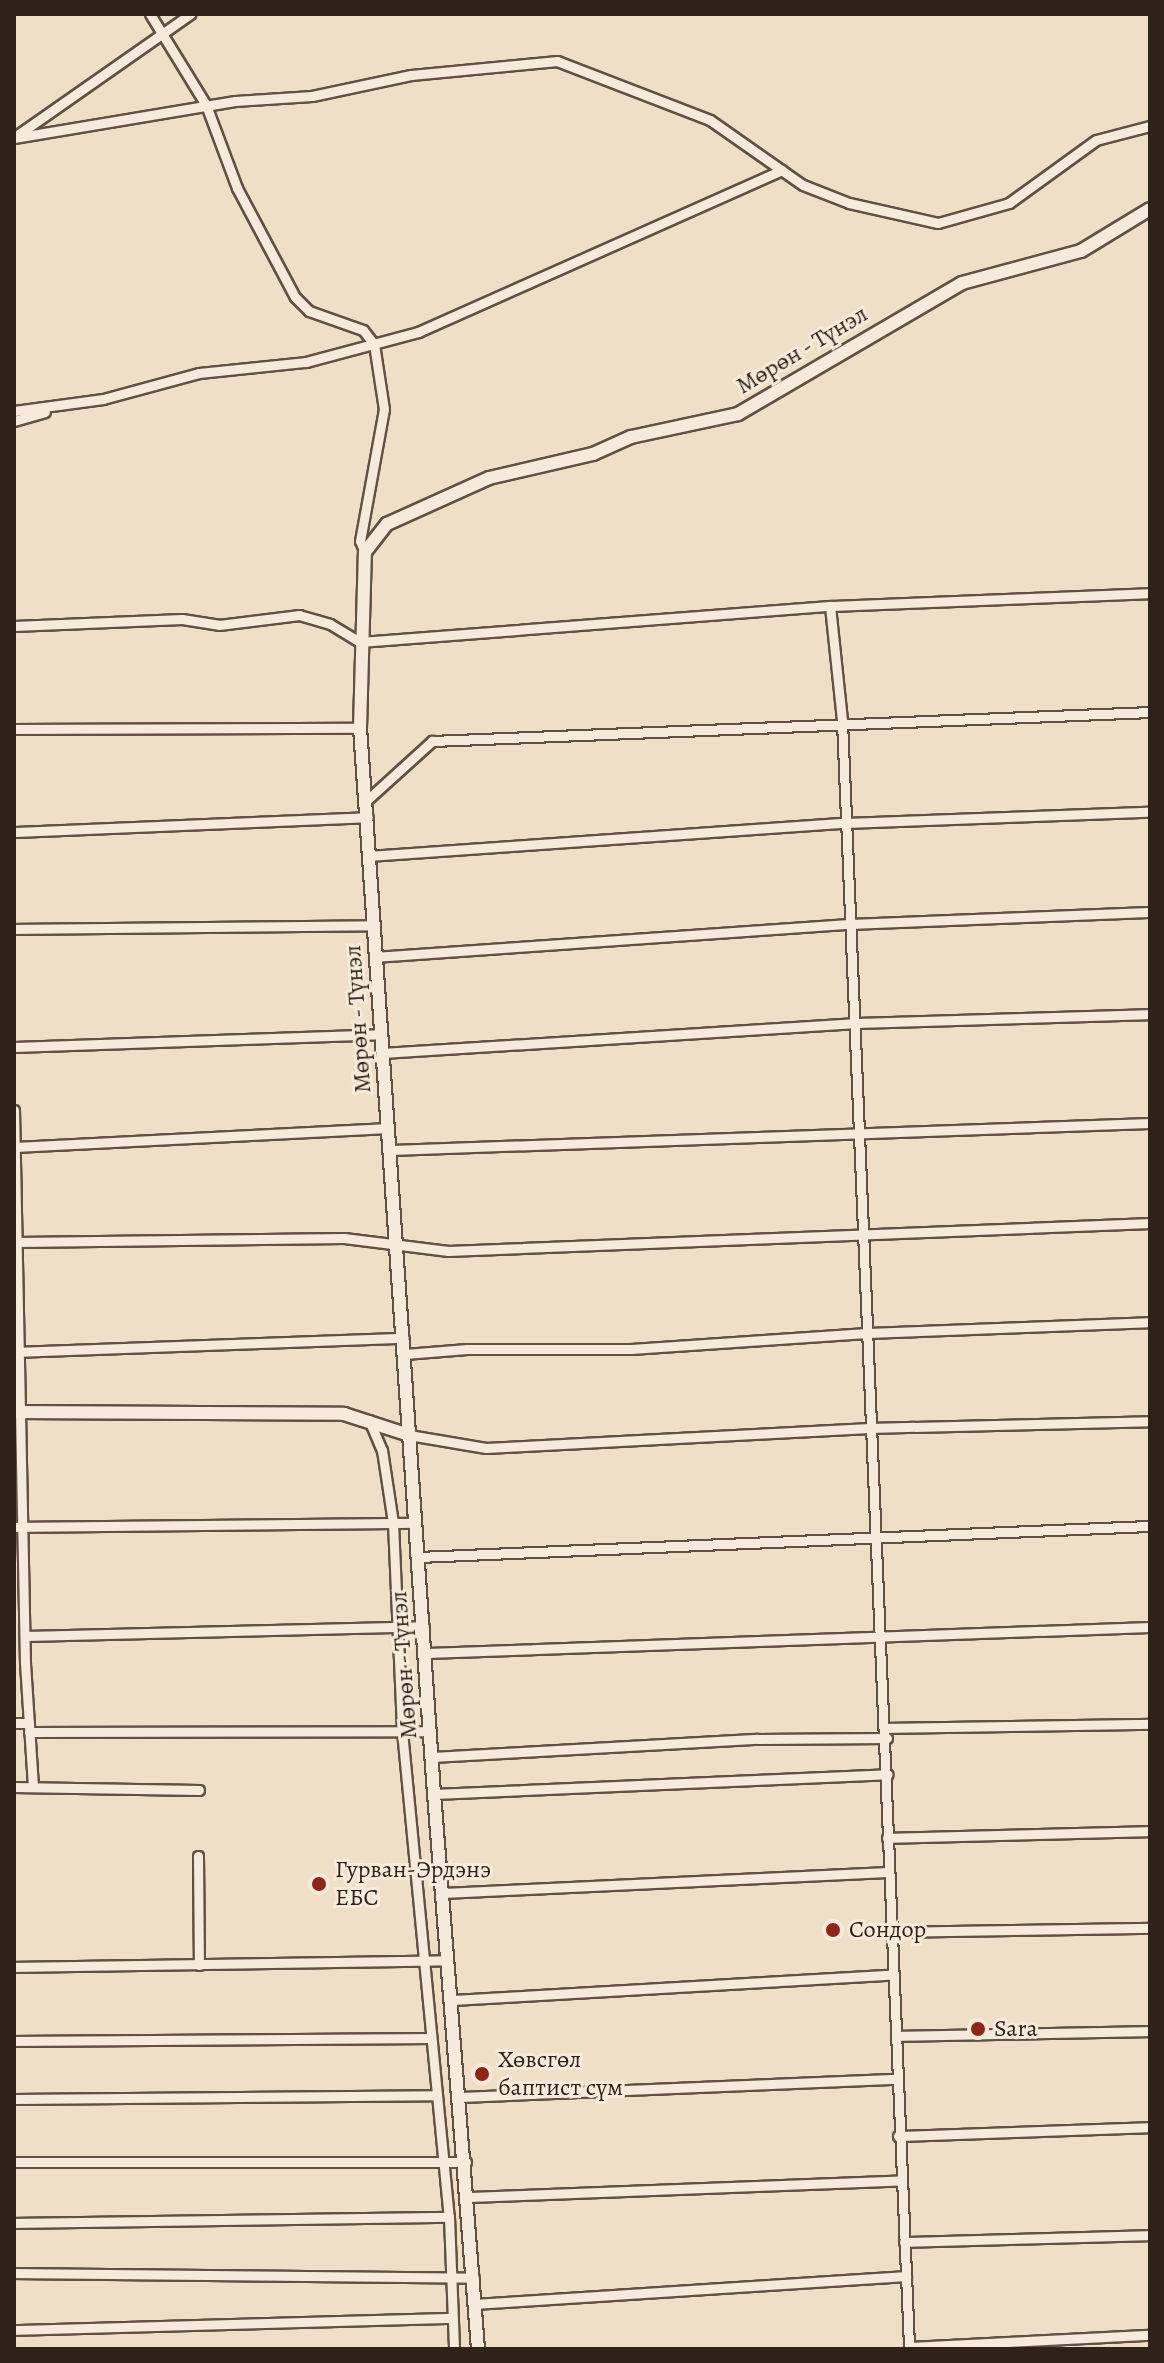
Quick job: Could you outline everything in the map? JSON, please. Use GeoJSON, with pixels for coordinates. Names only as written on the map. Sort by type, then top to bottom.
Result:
{"type":"FeatureCollection","features":[{"type":"Feature","properties":{"kind":"street"},"geometry":{"type":"LineString","coordinates":[[150,14],[165,31],[206,105],[237,188],[295,297],[309,311],[363,330],[374,344],[384,409],[360,541],[365,552]]}},
{"type":"Feature","properties":{"kind":"street"},"geometry":{"type":"LineString","coordinates":[[14,138],[190,14]]}},
{"type":"Feature","properties":{"kind":"street"},"geometry":{"type":"LineString","coordinates":[[14,138],[206,105],[312,96],[411,75],[557,61],[710,120],[782,170],[849,203],[938,223],[1009,203],[1096,140],[1150,126]]}},
{"type":"Feature","properties":{"kind":"street"},"geometry":{"type":"LineString","coordinates":[[14,421],[199,373],[306,362],[418,332],[782,170]]}},
{"type":"Feature","properties":{"kind":"street","name":"Мөрөн - Түнэл"},"geometry":{"type":"LineString","coordinates":[[478,2349],[461,2097],[434,1794],[427,1653],[414,1523],[404,1338],[360,728],[360,642],[365,552],[387,524],[489,478],[593,454],[631,437],[738,414],[962,283],[1081,251],[1150,209]]}},
{"type":"Feature","properties":{"kind":"street"},"geometry":{"type":"LineString","coordinates":[[14,411],[81,402]]}},
{"type":"Feature","properties":{"kind":"street"},"geometry":{"type":"LineString","coordinates":[[14,626],[182,619],[219,625],[299,615],[330,624],[360,642],[830,606],[1150,593]]}},
{"type":"Feature","properties":{"kind":"street"},"geometry":{"type":"LineString","coordinates":[[830,606],[842,721],[843,823],[874,1539],[888,1774],[887,1838],[909,2348],[1150,2335]]}},
{"type":"Feature","properties":{"kind":"street"},"geometry":{"type":"LineString","coordinates":[[367,800],[432,741],[842,721],[1150,712]]}},
{"type":"Feature","properties":{"kind":"street"},"geometry":{"type":"LineString","coordinates":[[14,729],[360,728]]}},
{"type":"Feature","properties":{"kind":"street"},"geometry":{"type":"LineString","coordinates":[[369,856],[843,823],[1150,812]]}},
{"type":"Feature","properties":{"kind":"street"},"geometry":{"type":"LineString","coordinates":[[14,832],[368,817]]}},
{"type":"Feature","properties":{"kind":"street"},"geometry":{"type":"LineString","coordinates":[[375,957],[848,924],[1150,912]]}},
{"type":"Feature","properties":{"kind":"street"},"geometry":{"type":"LineString","coordinates":[[14,929],[373,925]]}},
{"type":"Feature","properties":{"kind":"street"},"geometry":{"type":"LineString","coordinates":[[382,1053],[853,1023],[1150,1014]]}},
{"type":"Feature","properties":{"kind":"street"},"geometry":{"type":"LineString","coordinates":[[14,1047],[381,1034]]}},
{"type":"Feature","properties":{"kind":"street"},"geometry":{"type":"LineString","coordinates":[[14,1110],[19,1527],[26,1631],[19,1663],[29,1728],[33,1787]]}},
{"type":"Feature","properties":{"kind":"street"},"geometry":{"type":"LineString","coordinates":[[391,1150],[1150,1123]]}},
{"type":"Feature","properties":{"kind":"street"},"geometry":{"type":"LineString","coordinates":[[15,1147],[389,1128]]}},
{"type":"Feature","properties":{"kind":"street"},"geometry":{"type":"LineString","coordinates":[[17,1242],[344,1238],[448,1251],[1150,1223]]}},
{"type":"Feature","properties":{"kind":"street"},"geometry":{"type":"LineString","coordinates":[[405,1354],[631,1349],[866,1333],[1150,1322]]}},
{"type":"Feature","properties":{"kind":"street"},"geometry":{"type":"LineString","coordinates":[[17,1352],[404,1338]]}},
{"type":"Feature","properties":{"kind":"street"},"geometry":{"type":"LineString","coordinates":[[18,1412],[344,1414],[409,1435],[486,1448],[869,1428],[1150,1421]]}},
{"type":"Feature","properties":{"kind":"street"},"geometry":{"type":"LineString","coordinates":[[369,1420],[382,1450],[393,1523],[402,1731],[449,2217],[454,2349]]}},
{"type":"Feature","properties":{"kind":"street"},"geometry":{"type":"LineString","coordinates":[[19,1527],[414,1523]]}},
{"type":"Feature","properties":{"kind":"street"},"geometry":{"type":"LineString","coordinates":[[418,1557],[1150,1526]]}},
{"type":"Feature","properties":{"kind":"street"},"geometry":{"type":"LineString","coordinates":[[14,1626],[26,1631],[424,1626]]}},
{"type":"Feature","properties":{"kind":"street"},"geometry":{"type":"LineString","coordinates":[[427,1653],[1150,1627]]}},
{"type":"Feature","properties":{"kind":"street"},"geometry":{"type":"LineString","coordinates":[[14,1723],[29,1728],[431,1731]]}},
{"type":"Feature","properties":{"kind":"street"},"geometry":{"type":"LineString","coordinates":[[432,1757],[886,1733],[1150,1724]]}},
{"type":"Feature","properties":{"kind":"street"},"geometry":{"type":"LineString","coordinates":[[434,1794],[888,1774]]}},
{"type":"Feature","properties":{"kind":"street"},"geometry":{"type":"LineString","coordinates":[[14,1787],[199,1790]]}},
{"type":"Feature","properties":{"kind":"street"},"geometry":{"type":"LineString","coordinates":[[887,1838],[1150,1831]]}},
{"type":"Feature","properties":{"kind":"street"},"geometry":{"type":"LineString","coordinates":[[198,1856],[199,1965]]}},
{"type":"Feature","properties":{"kind":"street"},"geometry":{"type":"LineString","coordinates":[[442,1893],[889,1872]]}},
{"type":"Feature","properties":{"kind":"street"},"geometry":{"type":"LineString","coordinates":[[891,1932],[1150,1928]]}},
{"type":"Feature","properties":{"kind":"street"},"geometry":{"type":"LineString","coordinates":[[14,1967],[447,1960]]}},
{"type":"Feature","properties":{"kind":"street"},"geometry":{"type":"LineString","coordinates":[[453,2000],[893,1975]]}},
{"type":"Feature","properties":{"kind":"street"},"geometry":{"type":"LineString","coordinates":[[896,2036],[1150,2031]]}},
{"type":"Feature","properties":{"kind":"street"},"geometry":{"type":"LineString","coordinates":[[14,2041],[430,2038]]}},
{"type":"Feature","properties":{"kind":"street"},"geometry":{"type":"LineString","coordinates":[[461,2097],[897,2079]]}},
{"type":"Feature","properties":{"kind":"street"},"geometry":{"type":"LineString","coordinates":[[14,2099],[435,2095]]}},
{"type":"Feature","properties":{"kind":"street"},"geometry":{"type":"LineString","coordinates":[[898,2136],[1150,2127]]}},
{"type":"Feature","properties":{"kind":"street"},"geometry":{"type":"LineString","coordinates":[[14,2162],[466,2162]]}},
{"type":"Feature","properties":{"kind":"street"},"geometry":{"type":"LineString","coordinates":[[468,2197],[902,2180]]}},
{"type":"Feature","properties":{"kind":"street"},"geometry":{"type":"LineString","coordinates":[[14,2223],[449,2217]]}},
{"type":"Feature","properties":{"kind":"street"},"geometry":{"type":"LineString","coordinates":[[904,2242],[1150,2235]]}},
{"type":"Feature","properties":{"kind":"street"},"geometry":{"type":"LineString","coordinates":[[14,2273],[474,2278]]}},
{"type":"Feature","properties":{"kind":"street"},"geometry":{"type":"LineString","coordinates":[[475,2304],[906,2276]]}},
{"type":"Feature","properties":{"kind":"street"},"geometry":{"type":"LineString","coordinates":[[14,2330],[451,2318]]}},
{"type":"Feature","properties":{"kind":"place","name":"Гурван-Эрдэнэ ЕБС"},"geometry":{"type":"Point","coordinates":[319,1884]}},
{"type":"Feature","properties":{"kind":"place","name":"Сондор"},"geometry":{"type":"Point","coordinates":[833,1930]}},
{"type":"Feature","properties":{"kind":"place","name":"Sara"},"geometry":{"type":"Point","coordinates":[978,2029]}},
{"type":"Feature","properties":{"kind":"place","name":"Хөвсгөл баптист сүм"},"geometry":{"type":"Point","coordinates":[482,2074]}}]}
